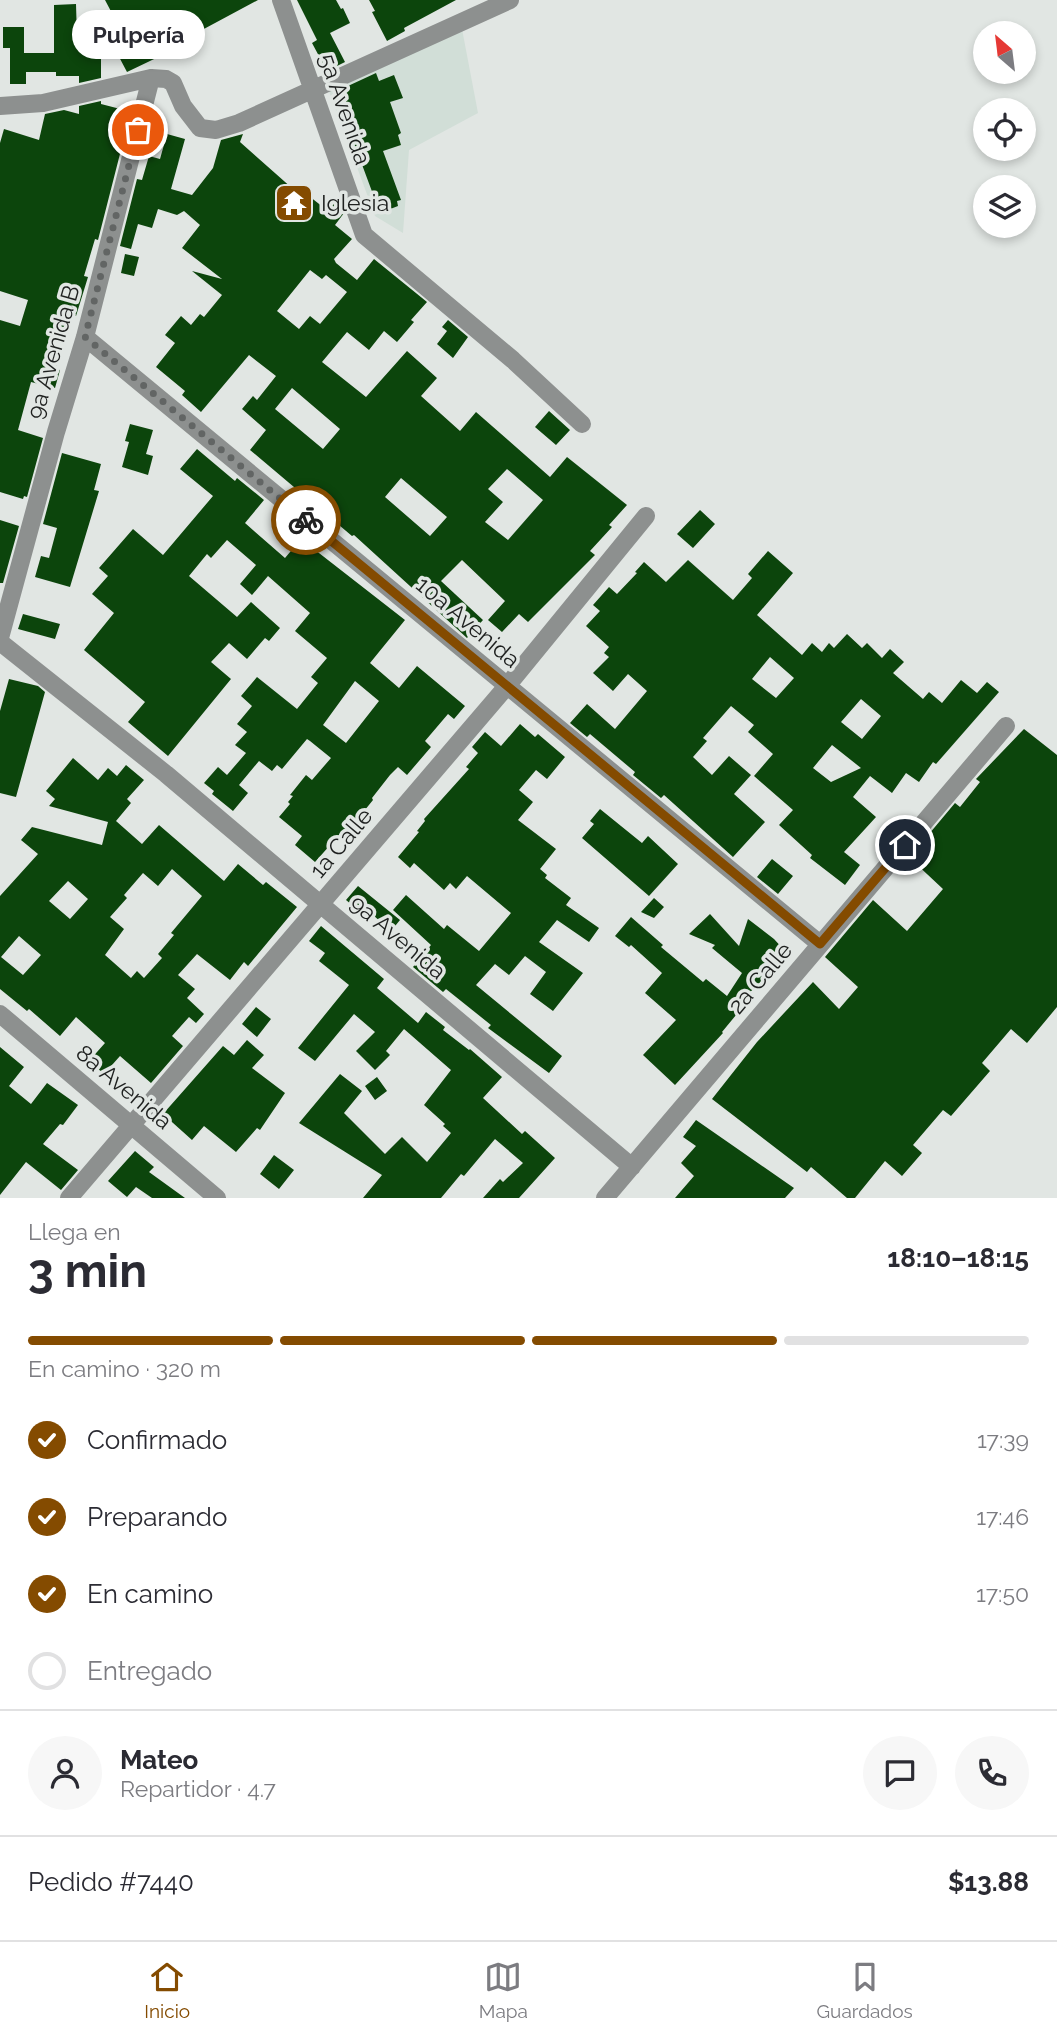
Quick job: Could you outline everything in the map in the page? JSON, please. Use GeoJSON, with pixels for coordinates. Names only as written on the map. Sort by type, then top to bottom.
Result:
{"type":"FeatureCollection","features":[{"type":"Feature","properties":{"kind":"street","name":"5a Avenida"},"geometry":{"type":"LineString","coordinates":[[281,0],[364,235],[513,360],[582,424]]}},
{"type":"Feature","properties":{"kind":"street"},"geometry":{"type":"LineString","coordinates":[[0,106],[43,103],[151,78],[166,79],[173,83],[190,118],[200,128],[216,130],[239,123],[510,0]]}},
{"type":"Feature","properties":{"kind":"street","name":"9a Avenida B"},"geometry":{"type":"LineString","coordinates":[[0,640],[56,432],[85,337],[151,78]]}},
{"type":"Feature","properties":{"kind":"street","name":"10a Avenida"},"geometry":{"type":"LineString","coordinates":[[85,337],[820,944]]}},
{"type":"Feature","properties":{"kind":"street","name":"1a Calle"},"geometry":{"type":"LineString","coordinates":[[69,1198],[507,685],[646,516]]}},
{"type":"Feature","properties":{"kind":"street","name":"9a Avenida"},"geometry":{"type":"LineString","coordinates":[[0,640],[166,774],[632,1167]]}},
{"type":"Feature","properties":{"kind":"street","name":"2a Calle"},"geometry":{"type":"LineString","coordinates":[[605,1198],[1006,726]]}},
{"type":"Feature","properties":{"kind":"street","name":"8a Avenida"},"geometry":{"type":"LineString","coordinates":[[0,1014],[217,1198]]}},
{"type":"Feature","properties":{"kind":"shaded area"},"geometry":{"type":"Polygon","coordinates":[[[462,29],[478,113],[409,150],[403,233],[375,216],[327,86],[462,29]]]}},
{"type":"Feature","properties":{"kind":"building"},"geometry":{"type":"Polygon","coordinates":[[[105,0],[258,0],[202,30],[203,33],[175,49],[127,72],[108,36],[124,36],[105,0]]]}},
{"type":"Feature","properties":{"kind":"building"},"geometry":{"type":"Polygon","coordinates":[[[297,0],[336,0],[341,9],[343,8],[350,23],[330,33],[345,62],[327,71],[312,43],[317,40],[297,0]]]}},
{"type":"Feature","properties":{"kind":"building"},"geometry":{"type":"Polygon","coordinates":[[[369,0],[456,0],[404,28],[405,31],[387,41],[369,0]]]}},
{"type":"Feature","properties":{"kind":"building"},"geometry":{"type":"Polygon","coordinates":[[[76,4],[77,37],[101,37],[101,78],[79,83],[79,76],[56,76],[56,72],[26,72],[26,84],[10,84],[10,48],[3,48],[3,27],[24,27],[24,53],[54,53],[54,5],[76,4]]]}},
{"type":"Feature","properties":{"kind":"building"},"geometry":{"type":"Polygon","coordinates":[[[376,73],[379,81],[394,75],[403,98],[390,102],[401,133],[398,135],[401,145],[383,151],[401,200],[397,201],[398,206],[380,213],[335,92],[376,73]]]}},
{"type":"Feature","properties":{"kind":"building"},"geometry":{"type":"Polygon","coordinates":[[[101,101],[101,104],[128,111],[120,145],[122,146],[98,240],[95,239],[84,276],[88,277],[76,316],[71,315],[56,369],[60,370],[55,388],[31,382],[18,430],[43,438],[27,497],[24,496],[23,499],[0,492],[0,320],[20,326],[28,300],[0,291],[0,143],[4,129],[39,140],[45,114],[64,110],[79,114],[79,106],[101,101]]]}},
{"type":"Feature","properties":{"kind":"building"},"geometry":{"type":"Polygon","coordinates":[[[167,134],[185,139],[171,189],[192,195],[213,168],[221,140],[243,134],[240,142],[293,189],[295,185],[328,211],[339,198],[344,213],[335,225],[352,239],[334,259],[336,263],[357,280],[374,259],[427,302],[397,342],[384,331],[369,350],[347,332],[322,362],[366,397],[407,351],[437,378],[421,396],[460,431],[476,412],[550,477],[567,457],[627,505],[609,525],[612,527],[590,551],[595,555],[528,622],[519,614],[502,632],[488,620],[505,601],[462,560],[441,581],[483,620],[467,638],[354,535],[250,450],[266,430],[242,409],[253,396],[257,400],[276,376],[249,355],[201,412],[182,395],[185,391],[156,367],[175,343],[165,335],[181,316],[191,325],[200,314],[204,317],[222,295],[192,271],[222,279],[182,248],[200,225],[184,211],[177,215],[158,209],[152,228],[138,224],[131,249],[120,246],[137,179],[142,180],[149,156],[160,159],[167,134]],[[310,270],[277,311],[299,329],[310,316],[320,324],[347,292],[326,275],[322,279],[310,270]],[[292,388],[275,409],[323,449],[340,429],[292,388]],[[507,469],[488,489],[503,502],[485,522],[508,540],[543,500],[507,469]],[[401,478],[385,497],[430,536],[447,517],[401,478]]]}},
{"type":"Feature","properties":{"kind":"building"},"geometry":{"type":"Polygon","coordinates":[[[125,254],[139,257],[134,276],[121,273],[125,254]]]}},
{"type":"Feature","properties":{"kind":"building"},"geometry":{"type":"Polygon","coordinates":[[[448,320],[468,337],[453,358],[437,344],[447,331],[442,327],[448,320]]]}},
{"type":"Feature","properties":{"kind":"building"},"geometry":{"type":"Polygon","coordinates":[[[549,411],[570,430],[556,445],[535,427],[549,411]]]}},
{"type":"Feature","properties":{"kind":"building"},"geometry":{"type":"Polygon","coordinates":[[[130,424],[153,430],[146,454],[153,456],[148,475],[122,467],[129,442],[125,441],[130,424]]]}},
{"type":"Feature","properties":{"kind":"building"},"geometry":{"type":"Polygon","coordinates":[[[197,449],[235,481],[237,478],[264,500],[245,523],[285,558],[301,539],[405,620],[370,663],[399,688],[417,666],[465,706],[454,719],[448,714],[425,741],[431,747],[407,775],[398,767],[343,837],[340,834],[315,862],[295,845],[302,836],[279,817],[290,804],[288,802],[293,796],[290,795],[306,775],[312,780],[331,758],[310,741],[307,739],[282,769],[277,765],[272,771],[259,761],[239,785],[248,793],[233,811],[212,794],[214,791],[204,783],[218,767],[227,775],[246,753],[235,745],[247,732],[237,724],[252,706],[241,696],[257,677],[297,709],[318,683],[311,677],[327,658],[295,631],[310,613],[268,576],[252,595],[240,584],[256,565],[227,540],[211,558],[207,554],[189,576],[237,617],[251,602],[280,628],[269,641],[265,638],[247,659],[229,643],[211,662],[231,679],[168,756],[128,722],[145,702],[84,650],[114,613],[92,594],[108,576],[99,568],[133,529],[163,555],[213,496],[180,469],[197,449]],[[355,681],[323,725],[346,743],[379,701],[355,681]]]}},
{"type":"Feature","properties":{"kind":"building"},"geometry":{"type":"Polygon","coordinates":[[[62,453],[101,464],[94,490],[99,491],[70,587],[35,577],[41,556],[49,558],[57,528],[43,524],[62,453]]]}},
{"type":"Feature","properties":{"kind":"building"},"geometry":{"type":"Polygon","coordinates":[[[700,510],[715,524],[693,548],[677,534],[700,510]]]}},
{"type":"Feature","properties":{"kind":"building"},"geometry":{"type":"Polygon","coordinates":[[[0,520],[19,526],[3,583],[0,583],[0,520]]]}},
{"type":"Feature","properties":{"kind":"building"},"geometry":{"type":"Polygon","coordinates":[[[768,551],[793,573],[757,615],[802,655],[812,643],[822,652],[829,643],[834,648],[847,634],[862,648],[867,643],[882,658],[890,649],[904,662],[893,673],[923,699],[929,692],[942,703],[961,680],[977,693],[987,682],[999,692],[936,764],[933,762],[919,782],[906,773],[892,793],[870,776],[853,797],[876,817],[844,852],[860,865],[845,885],[810,858],[812,855],[779,825],[793,810],[754,776],[773,754],[748,732],[754,725],[731,706],[703,738],[707,741],[693,757],[712,775],[729,756],[751,775],[734,794],[765,822],[733,857],[664,795],[661,798],[633,775],[635,772],[590,734],[587,737],[570,723],[587,704],[615,729],[647,691],[628,674],[613,691],[593,673],[609,657],[604,653],[609,647],[586,626],[600,611],[593,605],[609,587],[617,594],[644,562],[666,582],[688,560],[733,600],[752,578],[748,574],[768,551]],[[770,657],[752,679],[776,698],[794,678],[770,657]],[[861,699],[841,722],[862,739],[881,716],[861,699]],[[832,745],[813,768],[831,782],[861,768],[832,745]]]}},
{"type":"Feature","properties":{"kind":"building"},"geometry":{"type":"Polygon","coordinates":[[[23,614],[60,624],[55,639],[18,629],[23,614]]]}},
{"type":"Feature","properties":{"kind":"building"},"geometry":{"type":"Polygon","coordinates":[[[9,679],[38,686],[45,692],[16,797],[0,793],[0,711],[9,679]]]}},
{"type":"Feature","properties":{"kind":"building"},"geometry":{"type":"Polygon","coordinates":[[[520,724],[535,737],[538,734],[565,757],[547,779],[536,770],[519,790],[533,802],[518,820],[556,849],[540,869],[547,875],[545,878],[571,898],[566,905],[599,928],[589,942],[557,920],[539,942],[583,973],[553,1011],[530,994],[546,972],[525,956],[509,975],[495,964],[476,985],[562,1056],[549,1073],[488,1028],[491,1025],[446,989],[443,992],[413,967],[431,945],[393,910],[406,895],[444,929],[447,925],[479,951],[511,913],[467,876],[456,889],[450,883],[444,890],[414,863],[410,868],[398,857],[419,832],[417,831],[424,819],[469,769],[466,767],[478,753],[472,747],[485,732],[501,746],[520,724]]]}},
{"type":"Feature","properties":{"kind":"building"},"geometry":{"type":"Polygon","coordinates":[[[1024,729],[1057,755],[1057,1007],[1027,1043],[1011,1029],[982,1063],[990,1071],[951,1116],[943,1110],[913,1145],[922,1153],[902,1176],[885,1161],[855,1198],[847,1198],[811,1167],[807,1172],[712,1099],[757,1042],[813,982],[839,1009],[858,987],[825,957],[873,900],[907,931],[943,889],[912,860],[928,843],[924,840],[955,803],[960,807],[980,782],[976,779],[1024,729]]]}},
{"type":"Feature","properties":{"kind":"building"},"geometry":{"type":"Polygon","coordinates":[[[73,758],[98,780],[108,768],[117,776],[126,765],[144,780],[127,799],[131,803],[116,821],[142,844],[159,825],[224,881],[238,864],[263,885],[266,882],[297,907],[248,966],[244,962],[230,980],[197,954],[178,975],[195,989],[187,998],[204,1014],[196,1023],[189,1017],[172,1036],[183,1046],[151,1083],[120,1056],[104,1074],[89,1061],[105,1043],[76,1017],[60,1036],[29,1009],[27,1011],[0,989],[0,896],[38,854],[21,840],[32,827],[102,845],[108,822],[49,806],[55,799],[46,791],[73,758]],[[172,869],[158,886],[143,873],[124,895],[127,898],[110,917],[124,929],[105,955],[131,978],[137,971],[144,978],[162,958],[158,954],[174,935],[171,933],[202,896],[172,869]],[[68,881],[49,901],[70,919],[88,899],[68,881]],[[19,936],[1,957],[23,975],[41,955],[19,936]]]}},
{"type":"Feature","properties":{"kind":"building"},"geometry":{"type":"Polygon","coordinates":[[[600,809],[642,843],[648,836],[678,864],[649,896],[582,838],[594,824],[590,821],[600,809]]]}},
{"type":"Feature","properties":{"kind":"building"},"geometry":{"type":"Polygon","coordinates":[[[772,859],[793,876],[778,894],[757,877],[772,859]]]}},
{"type":"Feature","properties":{"kind":"building"},"geometry":{"type":"Polygon","coordinates":[[[358,886],[400,920],[391,931],[373,915],[369,919],[346,900],[358,886]]]}},
{"type":"Feature","properties":{"kind":"building"},"geometry":{"type":"Polygon","coordinates":[[[654,898],[664,907],[654,918],[641,912],[654,898]]]}},
{"type":"Feature","properties":{"kind":"building"},"geometry":{"type":"Polygon","coordinates":[[[710,914],[739,946],[748,919],[785,951],[757,986],[736,1004],[741,1009],[723,1033],[675,1085],[643,1055],[676,1020],[645,993],[662,973],[631,945],[629,947],[615,936],[631,917],[663,945],[661,947],[703,982],[706,979],[727,996],[742,973],[712,948],[715,945],[689,934],[710,914]]]}},
{"type":"Feature","properties":{"kind":"building"},"geometry":{"type":"Polygon","coordinates":[[[321,926],[384,979],[377,988],[418,1023],[426,1012],[445,1027],[443,1030],[502,1077],[483,1098],[522,1134],[525,1131],[555,1158],[519,1198],[483,1198],[500,1179],[503,1182],[523,1163],[495,1139],[464,1176],[461,1174],[441,1198],[363,1198],[382,1175],[299,1123],[340,1074],[362,1091],[344,1113],[385,1154],[402,1137],[427,1162],[451,1133],[424,1105],[451,1070],[404,1029],[386,1051],[390,1055],[375,1070],[356,1051],[375,1032],[354,1014],[315,1061],[298,1048],[349,985],[319,961],[325,953],[309,941],[321,926]]]}},
{"type":"Feature","properties":{"kind":"building"},"geometry":{"type":"Polygon","coordinates":[[[256,1007],[271,1019],[257,1037],[242,1024],[256,1007]]]}},
{"type":"Feature","properties":{"kind":"building"},"geometry":{"type":"Polygon","coordinates":[[[247,1040],[264,1055],[252,1068],[285,1093],[260,1130],[257,1128],[236,1152],[204,1126],[192,1140],[163,1114],[223,1046],[234,1055],[247,1040]]]}},
{"type":"Feature","properties":{"kind":"building"},"geometry":{"type":"Polygon","coordinates":[[[0,1047],[24,1067],[9,1086],[31,1104],[47,1083],[78,1105],[63,1125],[60,1124],[43,1144],[78,1170],[61,1190],[26,1162],[0,1195],[0,1047]]]}},
{"type":"Feature","properties":{"kind":"building"},"geometry":{"type":"Polygon","coordinates":[[[377,1077],[387,1091],[375,1100],[365,1086],[377,1077]]]}},
{"type":"Feature","properties":{"kind":"building"},"geometry":{"type":"Polygon","coordinates":[[[696,1120],[794,1188],[785,1198],[675,1198],[694,1176],[681,1163],[696,1146],[683,1137],[696,1120]]]}},
{"type":"Feature","properties":{"kind":"building"},"geometry":{"type":"Polygon","coordinates":[[[135,1151],[154,1167],[149,1172],[185,1198],[152,1198],[136,1187],[127,1197],[108,1181],[135,1151]]]}},
{"type":"Feature","properties":{"kind":"building"},"geometry":{"type":"Polygon","coordinates":[[[274,1155],[294,1170],[279,1189],[260,1174],[274,1155]]]}},
{"type":"Feature","properties":{"kind":"way so far"},"geometry":{"type":"LineString","coordinates":[[138,130],[85,337],[306,520]]}},
{"type":"Feature","properties":{"kind":"place","name":"Pulpería"},"geometry":{"type":"Point","coordinates":[138,130]}},
{"type":"Feature","properties":{"kind":"place","name":"Iglesia"},"geometry":{"type":"Point","coordinates":[294,203]}},
{"type":"Feature","properties":{"kind":"route"},"geometry":{"type":"LineString","coordinates":[[306,520],[820,944],[905,845]]}}]}
